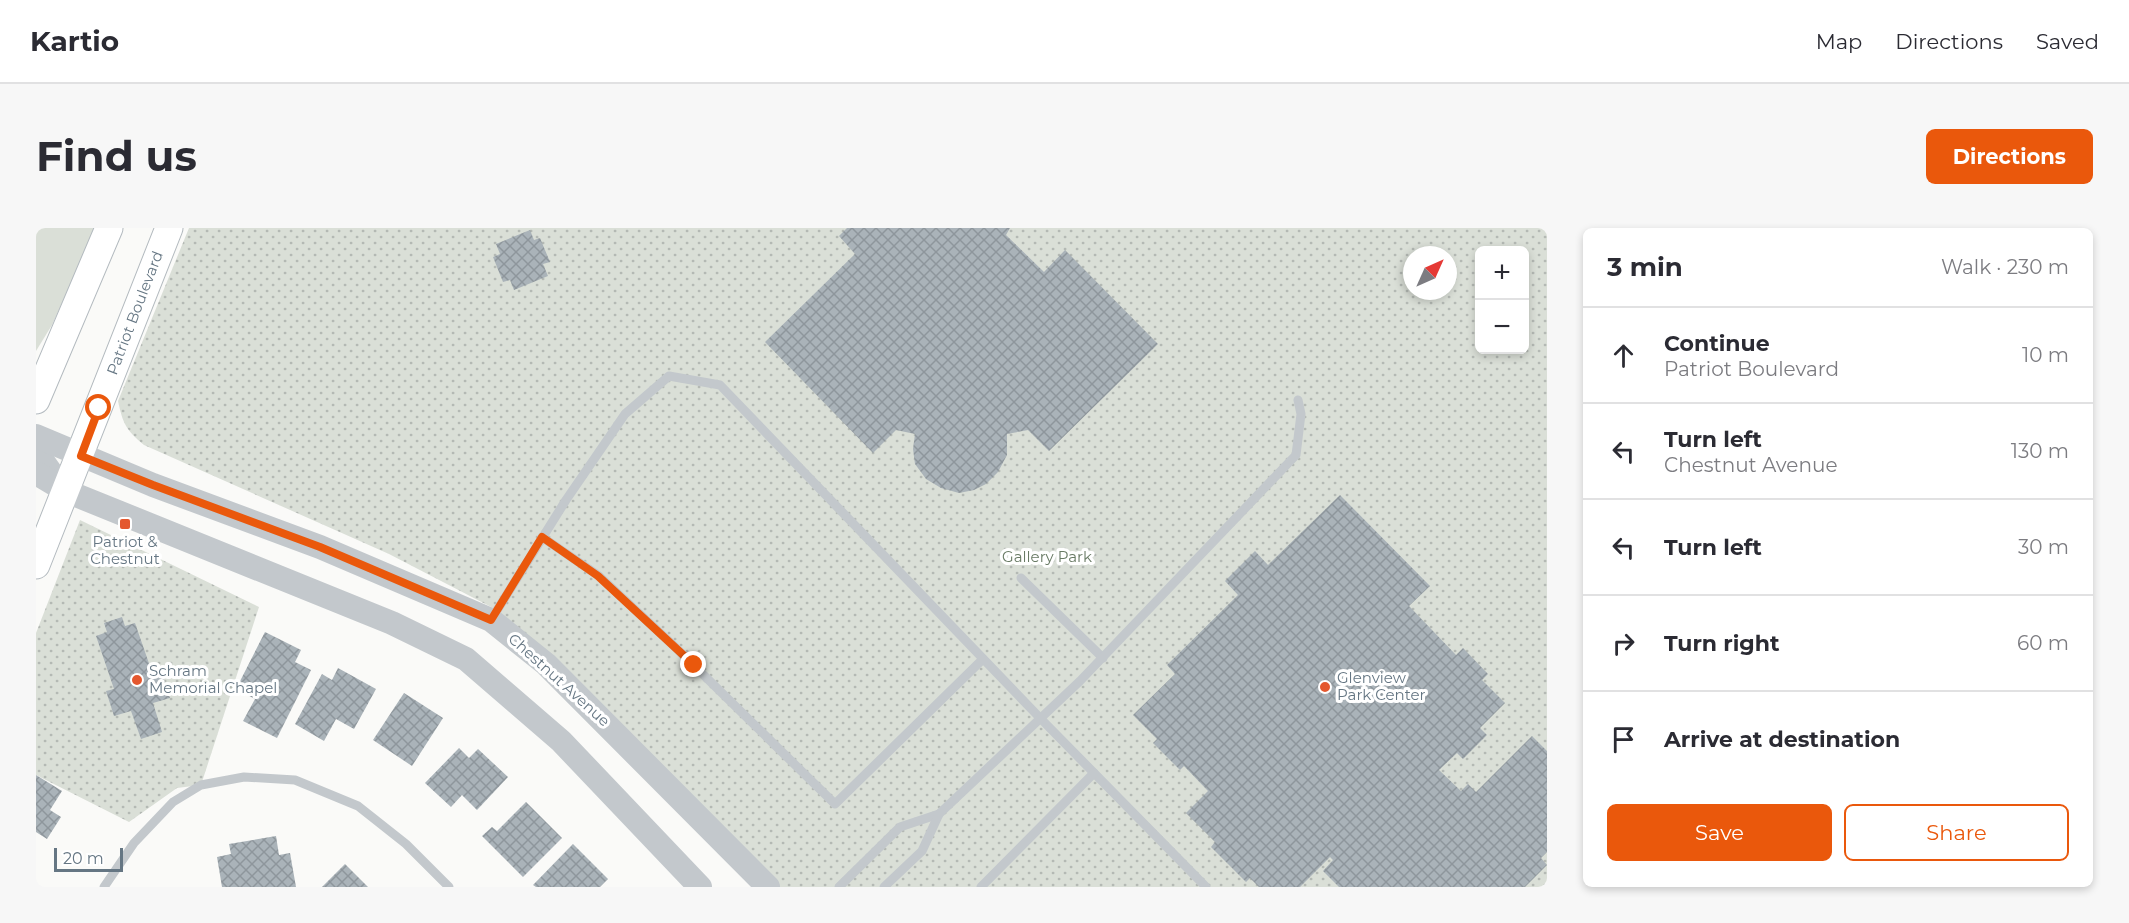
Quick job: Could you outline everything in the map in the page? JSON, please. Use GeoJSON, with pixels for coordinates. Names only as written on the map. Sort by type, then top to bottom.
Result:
{"type":"FeatureCollection","features":[{"type":"Feature","properties":{"kind":"main road"},"geometry":{"type":"LineString","coordinates":[[36,400],[109,228]]}},
{"type":"Feature","properties":{"kind":"main road","name":"Patriot Boulevard"},"geometry":{"type":"LineString","coordinates":[[36,565],[81,456],[169,228]]}},
{"type":"Feature","properties":{"kind":"main road"},"geometry":{"type":"LineString","coordinates":[[36,349],[46,347],[65,332]]}},
{"type":"Feature","properties":{"kind":"street","name":"Chestnut Avenue"},"geometry":{"type":"LineString","coordinates":[[36,436],[153,485],[320,547],[491,620],[546,664],[768,887]]}},
{"type":"Feature","properties":{"kind":"street"},"geometry":{"type":"LineString","coordinates":[[36,448],[66,491]]}},
{"type":"Feature","properties":{"kind":"street"},"geometry":{"type":"LineString","coordinates":[[36,473],[66,491],[392,623],[466,659],[561,741],[700,887]]}},
{"type":"Feature","properties":{"kind":"lane"},"geometry":{"type":"LineString","coordinates":[[491,620],[542,537],[624,414],[669,376],[720,385],[1206,887]]}},
{"type":"Feature","properties":{"kind":"lane"},"geometry":{"type":"LineString","coordinates":[[884,887],[922,850],[939,814],[1042,720],[1296,455],[1301,414],[1299,400]]}},
{"type":"Feature","properties":{"kind":"lane"},"geometry":{"type":"LineString","coordinates":[[542,537],[598,576],[673,645],[835,804],[983,659]]}},
{"type":"Feature","properties":{"kind":"lane"},"geometry":{"type":"LineString","coordinates":[[1021,578],[1103,658]]}},
{"type":"Feature","properties":{"kind":"lane"},"geometry":{"type":"LineString","coordinates":[[981,887],[1094,773]]}},
{"type":"Feature","properties":{"kind":"lane"},"geometry":{"type":"LineString","coordinates":[[104,887],[134,843],[173,802],[201,785],[244,777],[295,780],[358,806],[406,844],[449,887]]}},
{"type":"Feature","properties":{"kind":"lane"},"geometry":{"type":"LineString","coordinates":[[839,887],[900,827],[939,814]]}},
{"type":"Feature","properties":{"kind":"green space"},"geometry":{"type":"Polygon","coordinates":[[[36,228],[96,228],[52,325],[36,351],[36,228]]]}},
{"type":"Feature","properties":{"kind":"green space","name":"Gallery Park"},"geometry":{"type":"Polygon","coordinates":[[[189,228],[1547,228],[1547,887],[776,887],[495,609],[389,554],[144,445],[126,426],[118,401],[189,228]]]}},
{"type":"Feature","properties":{"kind":"green space"},"geometry":{"type":"Polygon","coordinates":[[[80,520],[259,607],[201,785],[177,788],[129,822],[36,775],[36,633],[80,520]]]}},
{"type":"Feature","properties":{"kind":"building"},"geometry":{"type":"Polygon","coordinates":[[[847,228],[1010,228],[1006,235],[1044,272],[1065,250],[1158,344],[1049,451],[1028,430],[1007,434],[1007,455],[998,472],[986,484],[974,490],[959,493],[941,488],[926,479],[915,464],[913,449],[915,434],[896,430],[873,453],[765,342],[855,254],[839,236],[847,228]]]}},
{"type":"Feature","properties":{"kind":"building"},"geometry":{"type":"Polygon","coordinates":[[[530,230],[534,240],[540,238],[550,262],[543,264],[548,276],[514,290],[510,280],[503,282],[493,257],[500,254],[496,244],[530,230]]]}},
{"type":"Feature","properties":{"kind":"building","name":"Glenview Park Center"},"geometry":{"type":"Polygon","coordinates":[[[1340,495],[1430,586],[1409,606],[1456,655],[1463,648],[1488,674],[1482,680],[1505,703],[1480,728],[1487,735],[1463,759],[1457,753],[1439,770],[1461,791],[1468,784],[1476,792],[1532,736],[1547,751],[1547,852],[1541,858],[1547,865],[1525,887],[1339,887],[1323,871],[1333,860],[1330,857],[1300,887],[1259,887],[1250,878],[1246,882],[1211,847],[1215,842],[1186,813],[1208,791],[1184,766],[1180,770],[1153,743],[1157,739],[1133,715],[1175,674],[1167,665],[1238,595],[1225,581],[1255,551],[1268,565],[1340,495]]]}},
{"type":"Feature","properties":{"kind":"building","name":"Schram Memorial Chapel"},"geometry":{"type":"Polygon","coordinates":[[[122,617],[125,626],[135,623],[153,675],[161,672],[170,698],[153,703],[162,732],[141,739],[131,711],[114,716],[106,691],[114,689],[96,636],[107,632],[104,623],[122,617]]]}},
{"type":"Feature","properties":{"kind":"building"},"geometry":{"type":"Polygon","coordinates":[[[265,632],[301,650],[295,662],[311,670],[277,738],[243,721],[255,699],[236,689],[265,632]]]}},
{"type":"Feature","properties":{"kind":"building"},"geometry":{"type":"Polygon","coordinates":[[[338,668],[376,689],[354,729],[336,719],[324,741],[295,724],[322,674],[332,680],[338,668]]]}},
{"type":"Feature","properties":{"kind":"building"},"geometry":{"type":"Polygon","coordinates":[[[404,693],[443,718],[412,766],[373,740],[404,693]]]}},
{"type":"Feature","properties":{"kind":"building"},"geometry":{"type":"Polygon","coordinates":[[[459,748],[469,758],[478,749],[508,777],[477,810],[462,795],[451,807],[425,783],[459,748]]]}},
{"type":"Feature","properties":{"kind":"building"},"geometry":{"type":"Polygon","coordinates":[[[36,775],[62,791],[50,810],[61,817],[47,839],[36,832],[36,775]]]}},
{"type":"Feature","properties":{"kind":"building"},"geometry":{"type":"Polygon","coordinates":[[[526,802],[562,838],[523,877],[482,836],[492,827],[497,831],[526,802]]]}},
{"type":"Feature","properties":{"kind":"building"},"geometry":{"type":"Polygon","coordinates":[[[276,836],[279,855],[290,853],[296,887],[222,887],[217,857],[231,854],[229,844],[276,836]]]}},
{"type":"Feature","properties":{"kind":"building"},"geometry":{"type":"Polygon","coordinates":[[[573,844],[608,879],[600,887],[536,887],[533,885],[573,844]]]}},
{"type":"Feature","properties":{"kind":"building"},"geometry":{"type":"Polygon","coordinates":[[[345,864],[368,887],[322,887],[345,864]]]}},
{"type":"Feature","properties":{"kind":"place","name":"Patriot & Chestnut"},"geometry":{"type":"Point","coordinates":[125,524]}},
{"type":"Feature","properties":{"kind":"place","name":"Schram Memorial Chapel"},"geometry":{"type":"Point","coordinates":[137,680]}},
{"type":"Feature","properties":{"kind":"place","name":"Glenview Park Center"},"geometry":{"type":"Point","coordinates":[1325,687]}},
{"type":"Feature","properties":{"kind":"route"},"geometry":{"type":"LineString","coordinates":[[99,408],[81,456],[320,547],[491,620],[542,537],[598,576],[694,665]]}}]}
